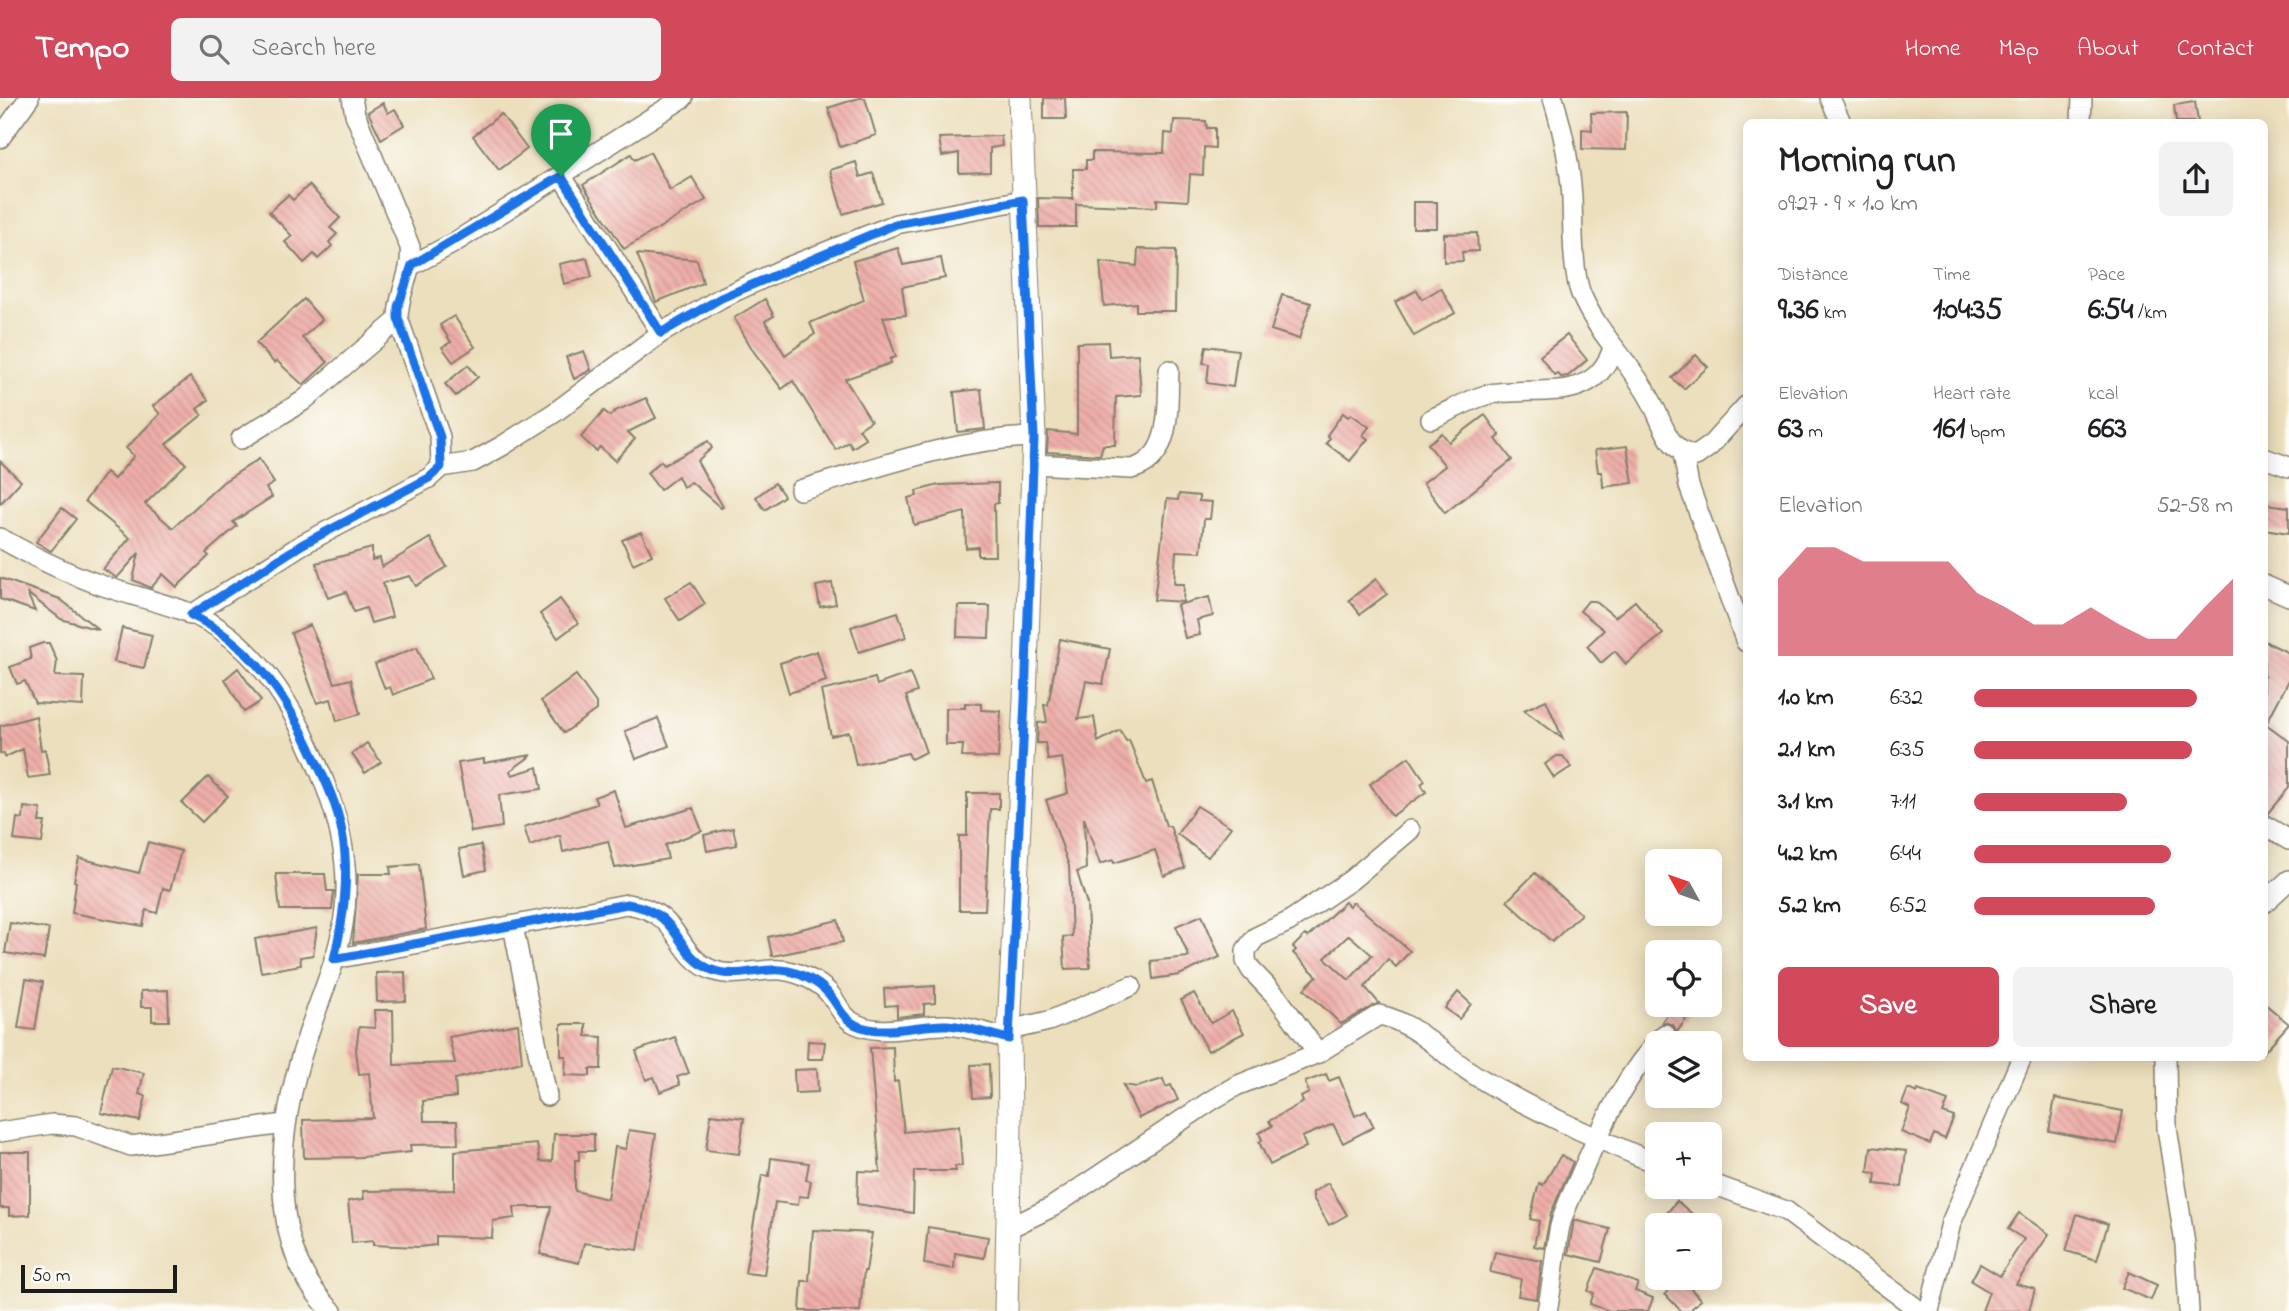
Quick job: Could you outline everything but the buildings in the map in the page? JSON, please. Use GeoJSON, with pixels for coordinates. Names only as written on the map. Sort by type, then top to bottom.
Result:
{"type":"FeatureCollection","features":[{"type":"Feature","properties":{"kind":"street"},"geometry":{"type":"LineString","coordinates":[[0,138],[29,98]]}},
{"type":"Feature","properties":{"kind":"street"},"geometry":{"type":"LineString","coordinates":[[352,98],[355,114],[410,247],[412,265],[398,307],[398,320],[440,437],[441,467]]}},
{"type":"Feature","properties":{"kind":"street"},"geometry":{"type":"LineString","coordinates":[[412,265],[561,176],[683,98]]}},
{"type":"Feature","properties":{"kind":"street"},"geometry":{"type":"LineString","coordinates":[[1006,1311],[1009,1035],[1034,437],[1023,200],[1024,143],[1020,98]]}},
{"type":"Feature","properties":{"kind":"street"},"geometry":{"type":"LineString","coordinates":[[1553,98],[1570,174],[1572,229],[1580,291],[1613,348],[1647,394],[1664,423],[1671,444],[1683,454],[1696,456],[1710,446],[1743,409]]}},
{"type":"Feature","properties":{"kind":"street"},"geometry":{"type":"LineString","coordinates":[[1829,98],[1840,119]]}},
{"type":"Feature","properties":{"kind":"street"},"geometry":{"type":"LineString","coordinates":[[2081,119],[2082,98]]}},
{"type":"Feature","properties":{"kind":"street"},"geometry":{"type":"LineString","coordinates":[[561,176],[661,333]]}},
{"type":"Feature","properties":{"kind":"street"},"geometry":{"type":"LineString","coordinates":[[191,615],[303,544],[429,478],[441,467],[473,461],[502,446],[554,413],[661,333],[721,298],[896,224],[1023,200]]}},
{"type":"Feature","properties":{"kind":"street"},"geometry":{"type":"LineString","coordinates":[[241,439],[303,401],[398,320]]}},
{"type":"Feature","properties":{"kind":"street"},"geometry":{"type":"LineString","coordinates":[[1431,419],[1486,396],[1570,389],[1593,381],[1603,372],[1613,348]]}},
{"type":"Feature","properties":{"kind":"street"},"geometry":{"type":"LineString","coordinates":[[1033,464],[1131,469],[1142,466],[1155,455],[1166,427],[1169,370]]}},
{"type":"Feature","properties":{"kind":"street"},"geometry":{"type":"LineString","coordinates":[[800,490],[951,448],[999,438],[1034,437]]}},
{"type":"Feature","properties":{"kind":"street"},"geometry":{"type":"LineString","coordinates":[[1683,454],[1689,486],[1743,634]]}},
{"type":"Feature","properties":{"kind":"street"},"geometry":{"type":"LineString","coordinates":[[2268,459],[2289,467]]}},
{"type":"Feature","properties":{"kind":"street"},"geometry":{"type":"LineString","coordinates":[[0,538],[100,585],[191,615],[219,628],[276,685],[297,718],[335,803],[342,833],[345,867],[343,923],[334,959],[305,1043],[284,1124],[286,1211],[292,1245],[301,1273],[313,1293],[332,1311]]}},
{"type":"Feature","properties":{"kind":"street"},"geometry":{"type":"LineString","coordinates":[[2268,586],[2288,593]]}},
{"type":"Feature","properties":{"kind":"street"},"geometry":{"type":"LineString","coordinates":[[2268,827],[2289,840]]}},
{"type":"Feature","properties":{"kind":"street"},"geometry":{"type":"LineString","coordinates":[[1318,1053],[1277,996],[1251,970],[1246,961],[1246,950],[1255,937],[1288,922],[1351,880],[1410,830]]}},
{"type":"Feature","properties":{"kind":"street"},"geometry":{"type":"LineString","coordinates":[[2268,899],[2289,880]]}},
{"type":"Feature","properties":{"kind":"street"},"geometry":{"type":"LineString","coordinates":[[334,959],[627,904],[645,907],[660,915],[698,961],[710,970],[732,975],[781,970],[803,976],[827,991],[844,1016],[856,1025],[877,1029],[946,1025],[1009,1035],[1131,986]]}},
{"type":"Feature","properties":{"kind":"street"},"geometry":{"type":"LineString","coordinates":[[513,926],[547,1096]]}},
{"type":"Feature","properties":{"kind":"street"},"geometry":{"type":"LineString","coordinates":[[1007,1229],[1052,1208],[1174,1124],[1236,1086],[1318,1053],[1379,1015],[1392,1018],[1477,1077],[1547,1116],[1645,1159]]}},
{"type":"Feature","properties":{"kind":"street"},"geometry":{"type":"LineString","coordinates":[[1547,1311],[1555,1277],[1559,1229],[1597,1138],[1645,1053]]}},
{"type":"Feature","properties":{"kind":"street"},"geometry":{"type":"LineString","coordinates":[[1929,1311],[1951,1223],[2020,1061]]}},
{"type":"Feature","properties":{"kind":"street"},"geometry":{"type":"LineString","coordinates":[[2166,1061],[2167,1128],[2185,1244],[2189,1311]]}},
{"type":"Feature","properties":{"kind":"street"},"geometry":{"type":"LineString","coordinates":[[0,1132],[52,1124],[76,1126],[131,1146],[284,1124]]}},
{"type":"Feature","properties":{"kind":"street"},"geometry":{"type":"LineString","coordinates":[[1722,1187],[1786,1211],[1920,1311]]}},
{"type":"Feature","properties":{"kind":"route"},"geometry":{"type":"LineString","coordinates":[[561,176],[661,333],[721,298],[783,269],[896,224],[928,215],[1023,200],[1034,437],[1009,1039],[946,1025],[877,1029],[856,1025],[844,1016],[827,991],[803,976],[781,970],[732,975],[710,970],[698,961],[660,915],[645,907],[627,904],[334,959],[343,923],[345,867],[342,833],[335,803],[297,718],[276,685],[219,628],[191,615],[303,544],[429,478],[441,467],[440,437],[398,318],[398,307],[412,265],[452,244],[561,176]]}}]}
